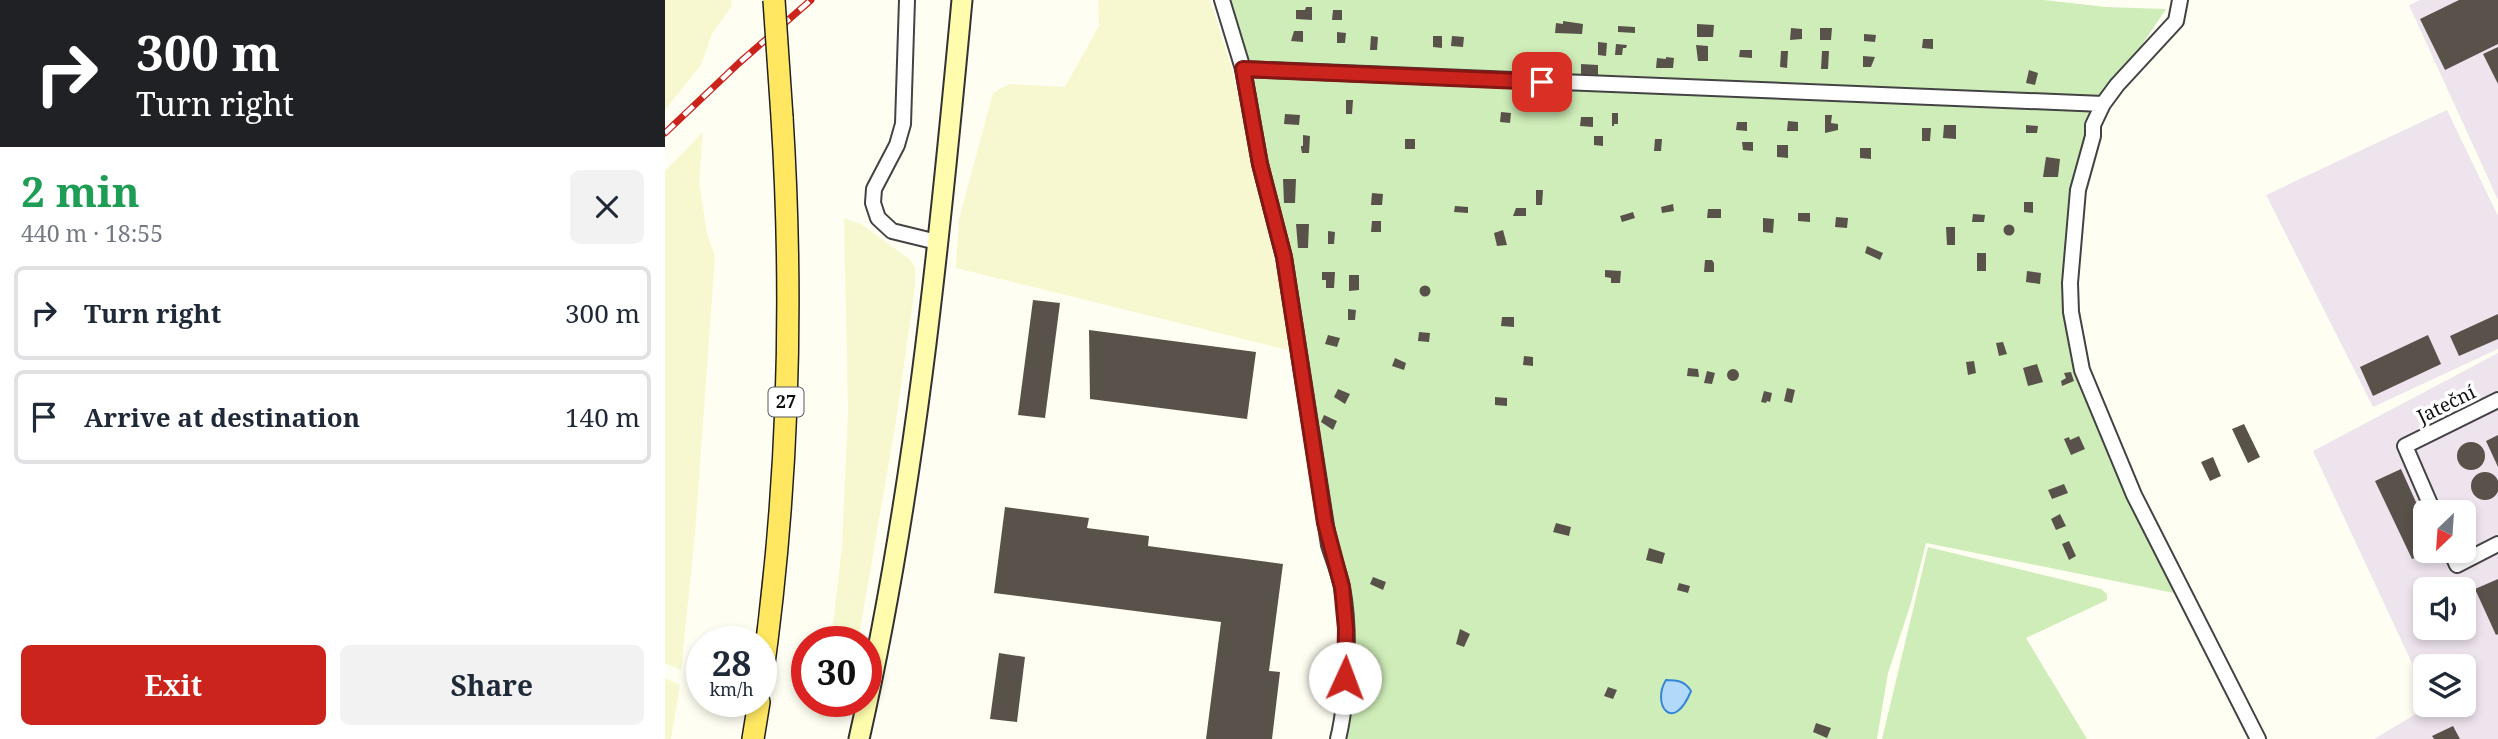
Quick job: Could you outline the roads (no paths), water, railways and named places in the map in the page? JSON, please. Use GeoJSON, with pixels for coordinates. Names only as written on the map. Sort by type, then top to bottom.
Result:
{"type":"FeatureCollection","features":[{"type":"Feature","properties":{"kind":"main road","name":"27"},"geometry":{"type":"LineString","coordinates":[[768,626],[779,524],[787,388],[788,249],[774,0]]}},
{"type":"Feature","properties":{"kind":"main road"},"geometry":{"type":"LineString","coordinates":[[859,739],[902,517],[925,357],[961,0]]}},
{"type":"Feature","properties":{"kind":"main road"},"geometry":{"type":"LineString","coordinates":[[753,739],[757,717]]}},
{"type":"Feature","properties":{"kind":"street"},"geometry":{"type":"LineString","coordinates":[[907,0],[903,124],[894,152],[874,189],[873,204],[878,218],[892,231],[937,242]]}},
{"type":"Feature","properties":{"kind":"street"},"geometry":{"type":"LineString","coordinates":[[1222,0],[1243,69],[1258,154],[1284,257],[1329,545],[1342,587],[1347,655],[1338,739]]}},
{"type":"Feature","properties":{"kind":"street"},"geometry":{"type":"LineString","coordinates":[[2180,0],[2179,15],[2173,26],[2103,103],[2094,125],[2078,190],[2070,283],[2074,335],[2082,370],[2134,495],[2258,739]]}},
{"type":"Feature","properties":{"kind":"street"},"geometry":{"type":"LineString","coordinates":[[1243,69],[2103,103]]}},
{"type":"Feature","properties":{"kind":"street","name":"Jateční"},"geometry":{"type":"LineString","coordinates":[[2428,500],[2405,446],[2497,404]]}},
{"type":"Feature","properties":{"kind":"street"},"geometry":{"type":"LineString","coordinates":[[2476,555],[2498,544]]}},
{"type":"Feature","properties":{"kind":"water"},"geometry":{"type":"Polygon","coordinates":[[[1666,680],[1680,682],[1691,691],[1684,704],[1671,713],[1666,711],[1661,698],[1666,680]]]}},
{"type":"Feature","properties":{"kind":"railway"},"geometry":{"type":"LineString","coordinates":[[665,133],[811,0]]}}]}
